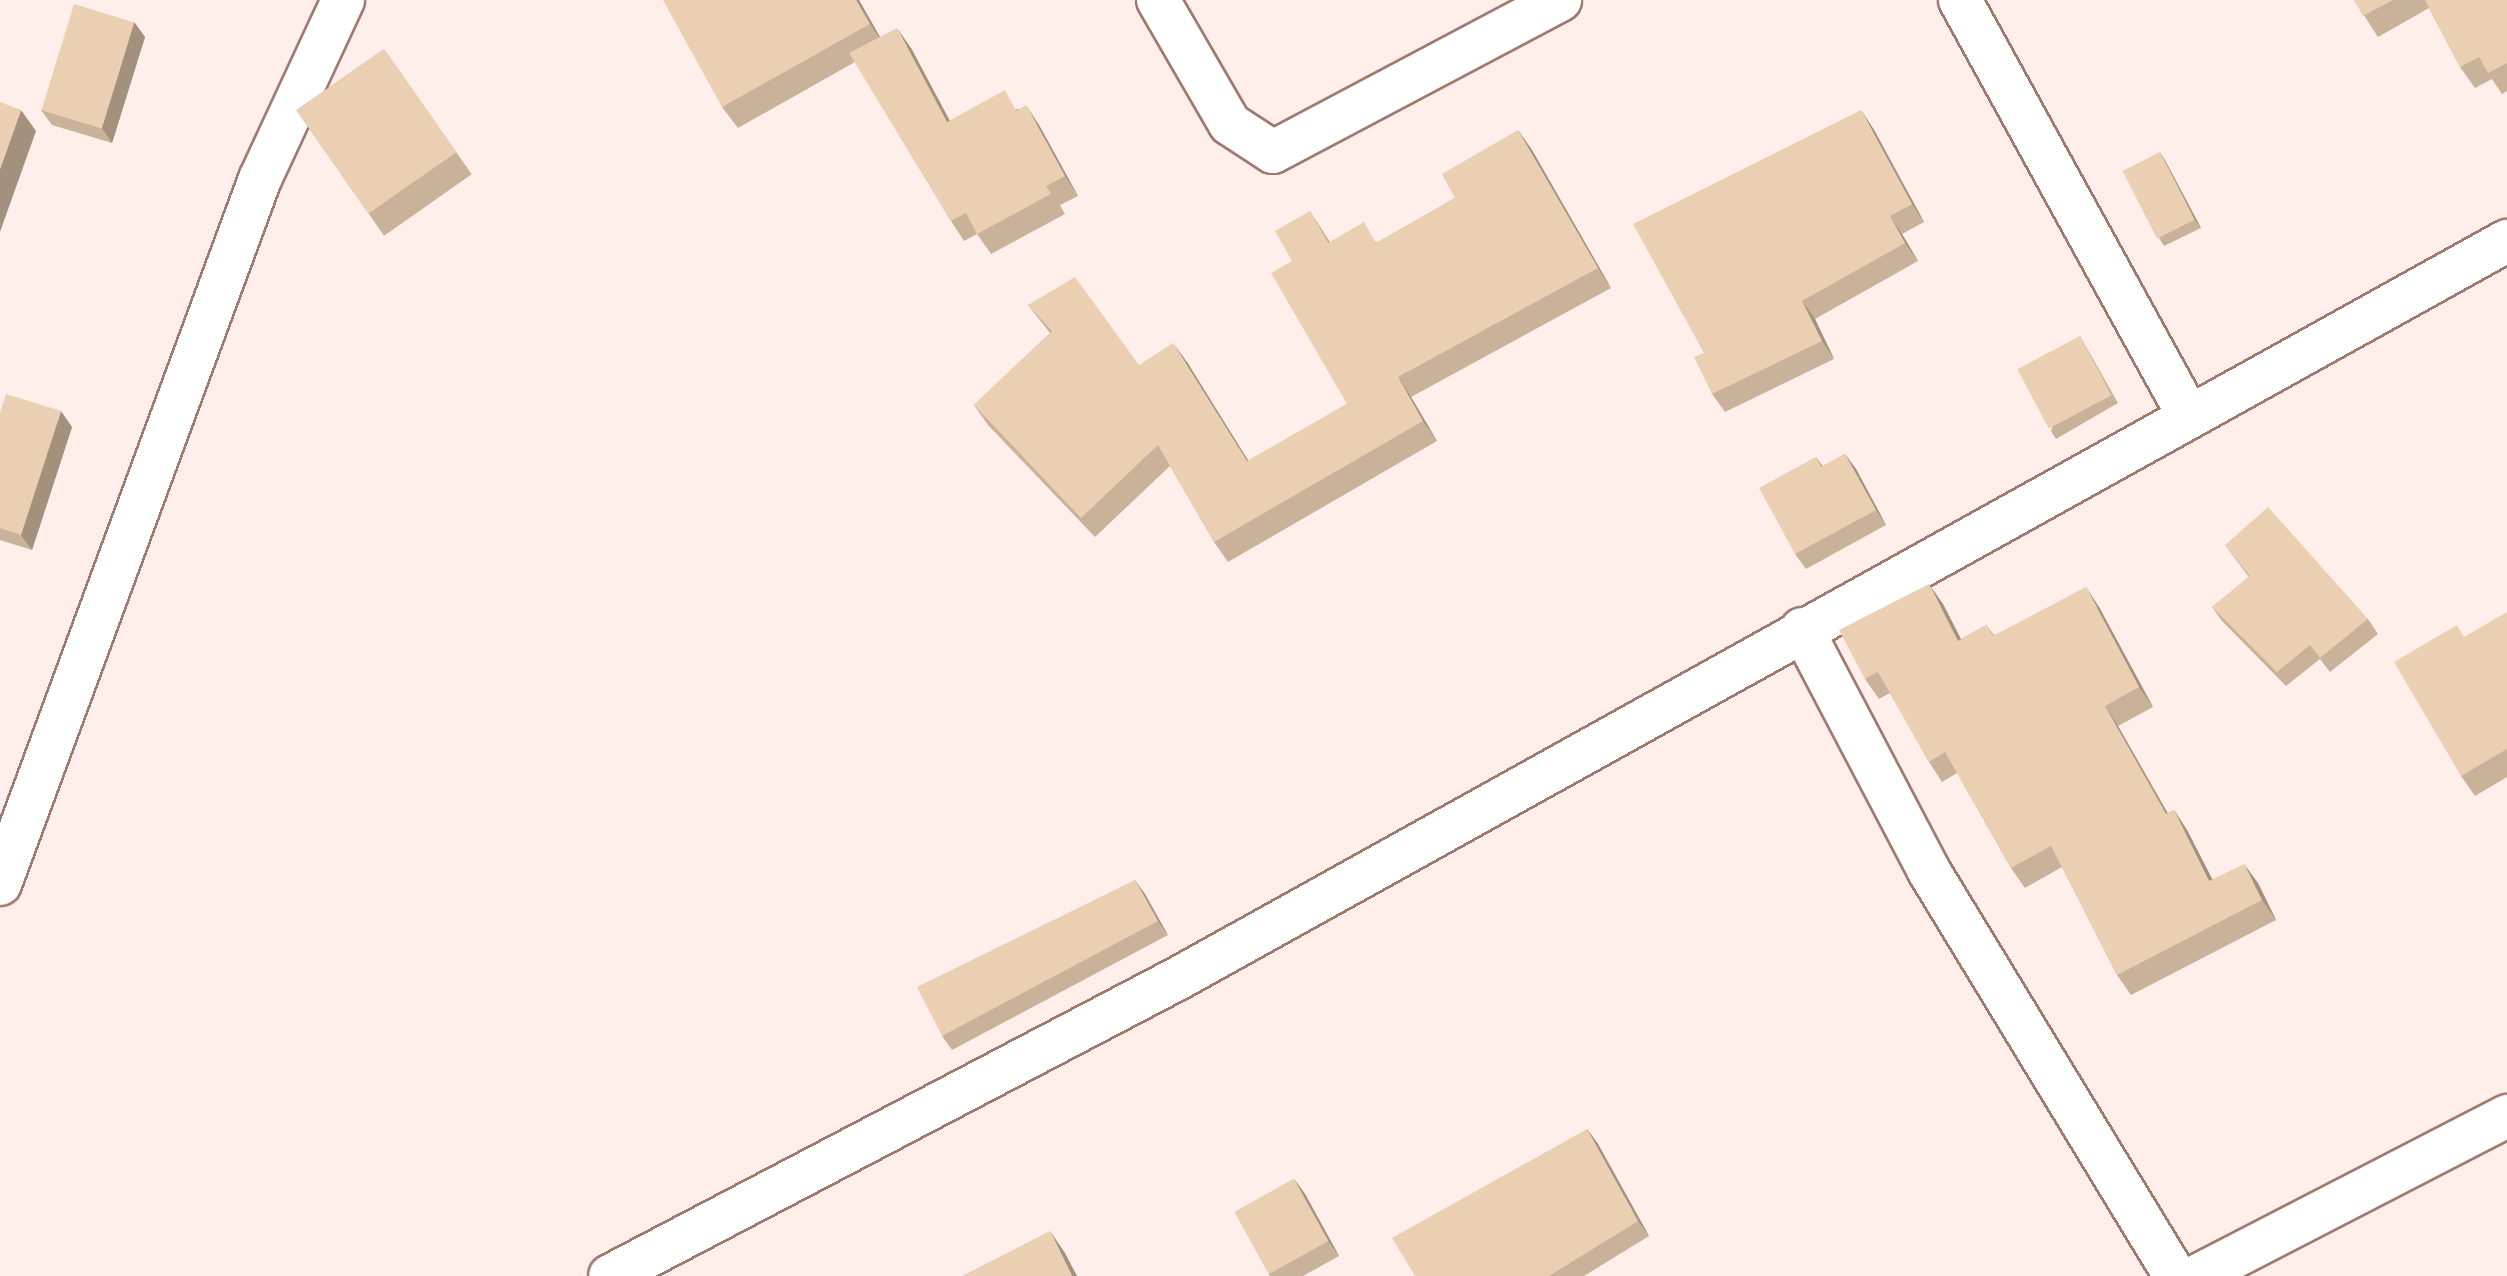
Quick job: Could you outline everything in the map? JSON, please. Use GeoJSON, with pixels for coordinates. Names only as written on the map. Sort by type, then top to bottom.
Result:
{"type":"FeatureCollection","features":[{"type":"Feature","properties":{"kind":"street"},"geometry":{"type":"LineString","coordinates":[[0,884],[260,179],[343,0]]}},
{"type":"Feature","properties":{"kind":"street"},"geometry":{"type":"LineString","coordinates":[[1158,0],[1230,124],[1273,152],[1560,0]]}},
{"type":"Feature","properties":{"kind":"street"},"geometry":{"type":"LineString","coordinates":[[1960,0],[2189,417]]}},
{"type":"Feature","properties":{"kind":"street"},"geometry":{"type":"LineString","coordinates":[[610,1276],[1178,978],[2507,241]]}},
{"type":"Feature","properties":{"kind":"street"},"geometry":{"type":"LineString","coordinates":[[1802,629],[1929,871],[2175,1276]]}},
{"type":"Feature","properties":{"kind":"street"},"geometry":{"type":"LineString","coordinates":[[2197,1276],[2507,1116]]}},
{"type":"Feature","properties":{"kind":"building"},"geometry":{"type":"Polygon","coordinates":[[[663,0],[856,0],[870,24],[722,107],[663,0]]]}},
{"type":"Feature","properties":{"kind":"building"},"geometry":{"type":"Polygon","coordinates":[[[2354,0],[2393,0],[2363,16],[2354,0]]]}},
{"type":"Feature","properties":{"kind":"building"},"geometry":{"type":"Polygon","coordinates":[[[2425,0],[2507,0],[2507,63],[2488,73],[2479,57],[2460,67],[2425,0]]]}},
{"type":"Feature","properties":{"kind":"building"},"geometry":{"type":"Polygon","coordinates":[[[74,4],[134,22],[102,129],[42,110],[74,4]]]}},
{"type":"Feature","properties":{"kind":"building"},"geometry":{"type":"Polygon","coordinates":[[[897,28],[947,122],[1005,90],[1016,111],[1026,105],[1065,176],[1046,186],[1051,194],[977,234],[966,213],[951,221],[849,53],[897,28]]]}},
{"type":"Feature","properties":{"kind":"building"},"geometry":{"type":"Polygon","coordinates":[[[384,49],[456,152],[369,214],[296,110],[384,49]]]}},
{"type":"Feature","properties":{"kind":"building"},"geometry":{"type":"Polygon","coordinates":[[[0,102],[21,110],[0,169],[0,102]]]}},
{"type":"Feature","properties":{"kind":"building"},"geometry":{"type":"Polygon","coordinates":[[[1861,110],[1912,204],[1890,216],[1905,243],[1802,301],[1822,341],[1712,394],[1694,357],[1704,353],[1633,224],[1861,110]]]}},
{"type":"Feature","properties":{"kind":"building"},"geometry":{"type":"Polygon","coordinates":[[[1518,130],[1598,268],[1398,377],[1423,421],[1214,542],[1158,445],[1081,518],[974,405],[1052,331],[1028,305],[1075,277],[1139,365],[1173,343],[1247,461],[1347,404],[1271,273],[1292,261],[1275,231],[1310,211],[1328,243],[1364,222],[1376,243],[1455,198],[1442,174],[1518,130]]]}},
{"type":"Feature","properties":{"kind":"building"},"geometry":{"type":"Polygon","coordinates":[[[2160,152],[2195,220],[2157,239],[2123,171],[2160,152]]]}},
{"type":"Feature","properties":{"kind":"building"},"geometry":{"type":"Polygon","coordinates":[[[2080,336],[2111,395],[2049,428],[2017,369],[2080,336]]]}},
{"type":"Feature","properties":{"kind":"building"},"geometry":{"type":"Polygon","coordinates":[[[6,394],[61,411],[21,535],[0,528],[0,413],[6,394]]]}},
{"type":"Feature","properties":{"kind":"building"},"geometry":{"type":"Polygon","coordinates":[[[1845,454],[1876,510],[1795,554],[1759,488],[1816,457],[1821,467],[1845,454]]]}},
{"type":"Feature","properties":{"kind":"building"},"geometry":{"type":"Polygon","coordinates":[[[2268,507],[2368,619],[2320,658],[2310,645],[2277,672],[2212,607],[2250,576],[2225,545],[2268,507]]]}},
{"type":"Feature","properties":{"kind":"building"},"geometry":{"type":"Polygon","coordinates":[[[1929,584],[1958,641],[1986,625],[1993,636],[2086,587],[2139,687],[2105,706],[2166,814],[2174,810],[2209,881],[2244,864],[2262,900],[2117,975],[2051,846],[2011,868],[1945,752],[1929,762],[1878,672],[1865,679],[1839,630],[1929,584]]]}},
{"type":"Feature","properties":{"kind":"building"},"geometry":{"type":"Polygon","coordinates":[[[2507,612],[2507,749],[2461,776],[2394,662],[2457,625],[2464,637],[2507,612]]]}},
{"type":"Feature","properties":{"kind":"building"},"geometry":{"type":"Polygon","coordinates":[[[1135,880],[1158,921],[942,1036],[917,987],[1135,880]]]}},
{"type":"Feature","properties":{"kind":"building"},"geometry":{"type":"Polygon","coordinates":[[[1587,1129],[1638,1221],[1549,1276],[1415,1276],[1392,1238],[1587,1129]]]}},
{"type":"Feature","properties":{"kind":"building"},"geometry":{"type":"Polygon","coordinates":[[[1294,1179],[1328,1241],[1269,1274],[1235,1212],[1294,1179]]]}},
{"type":"Feature","properties":{"kind":"building"},"geometry":{"type":"Polygon","coordinates":[[[1050,1231],[1072,1276],[962,1276],[1050,1231]]]}}]}
